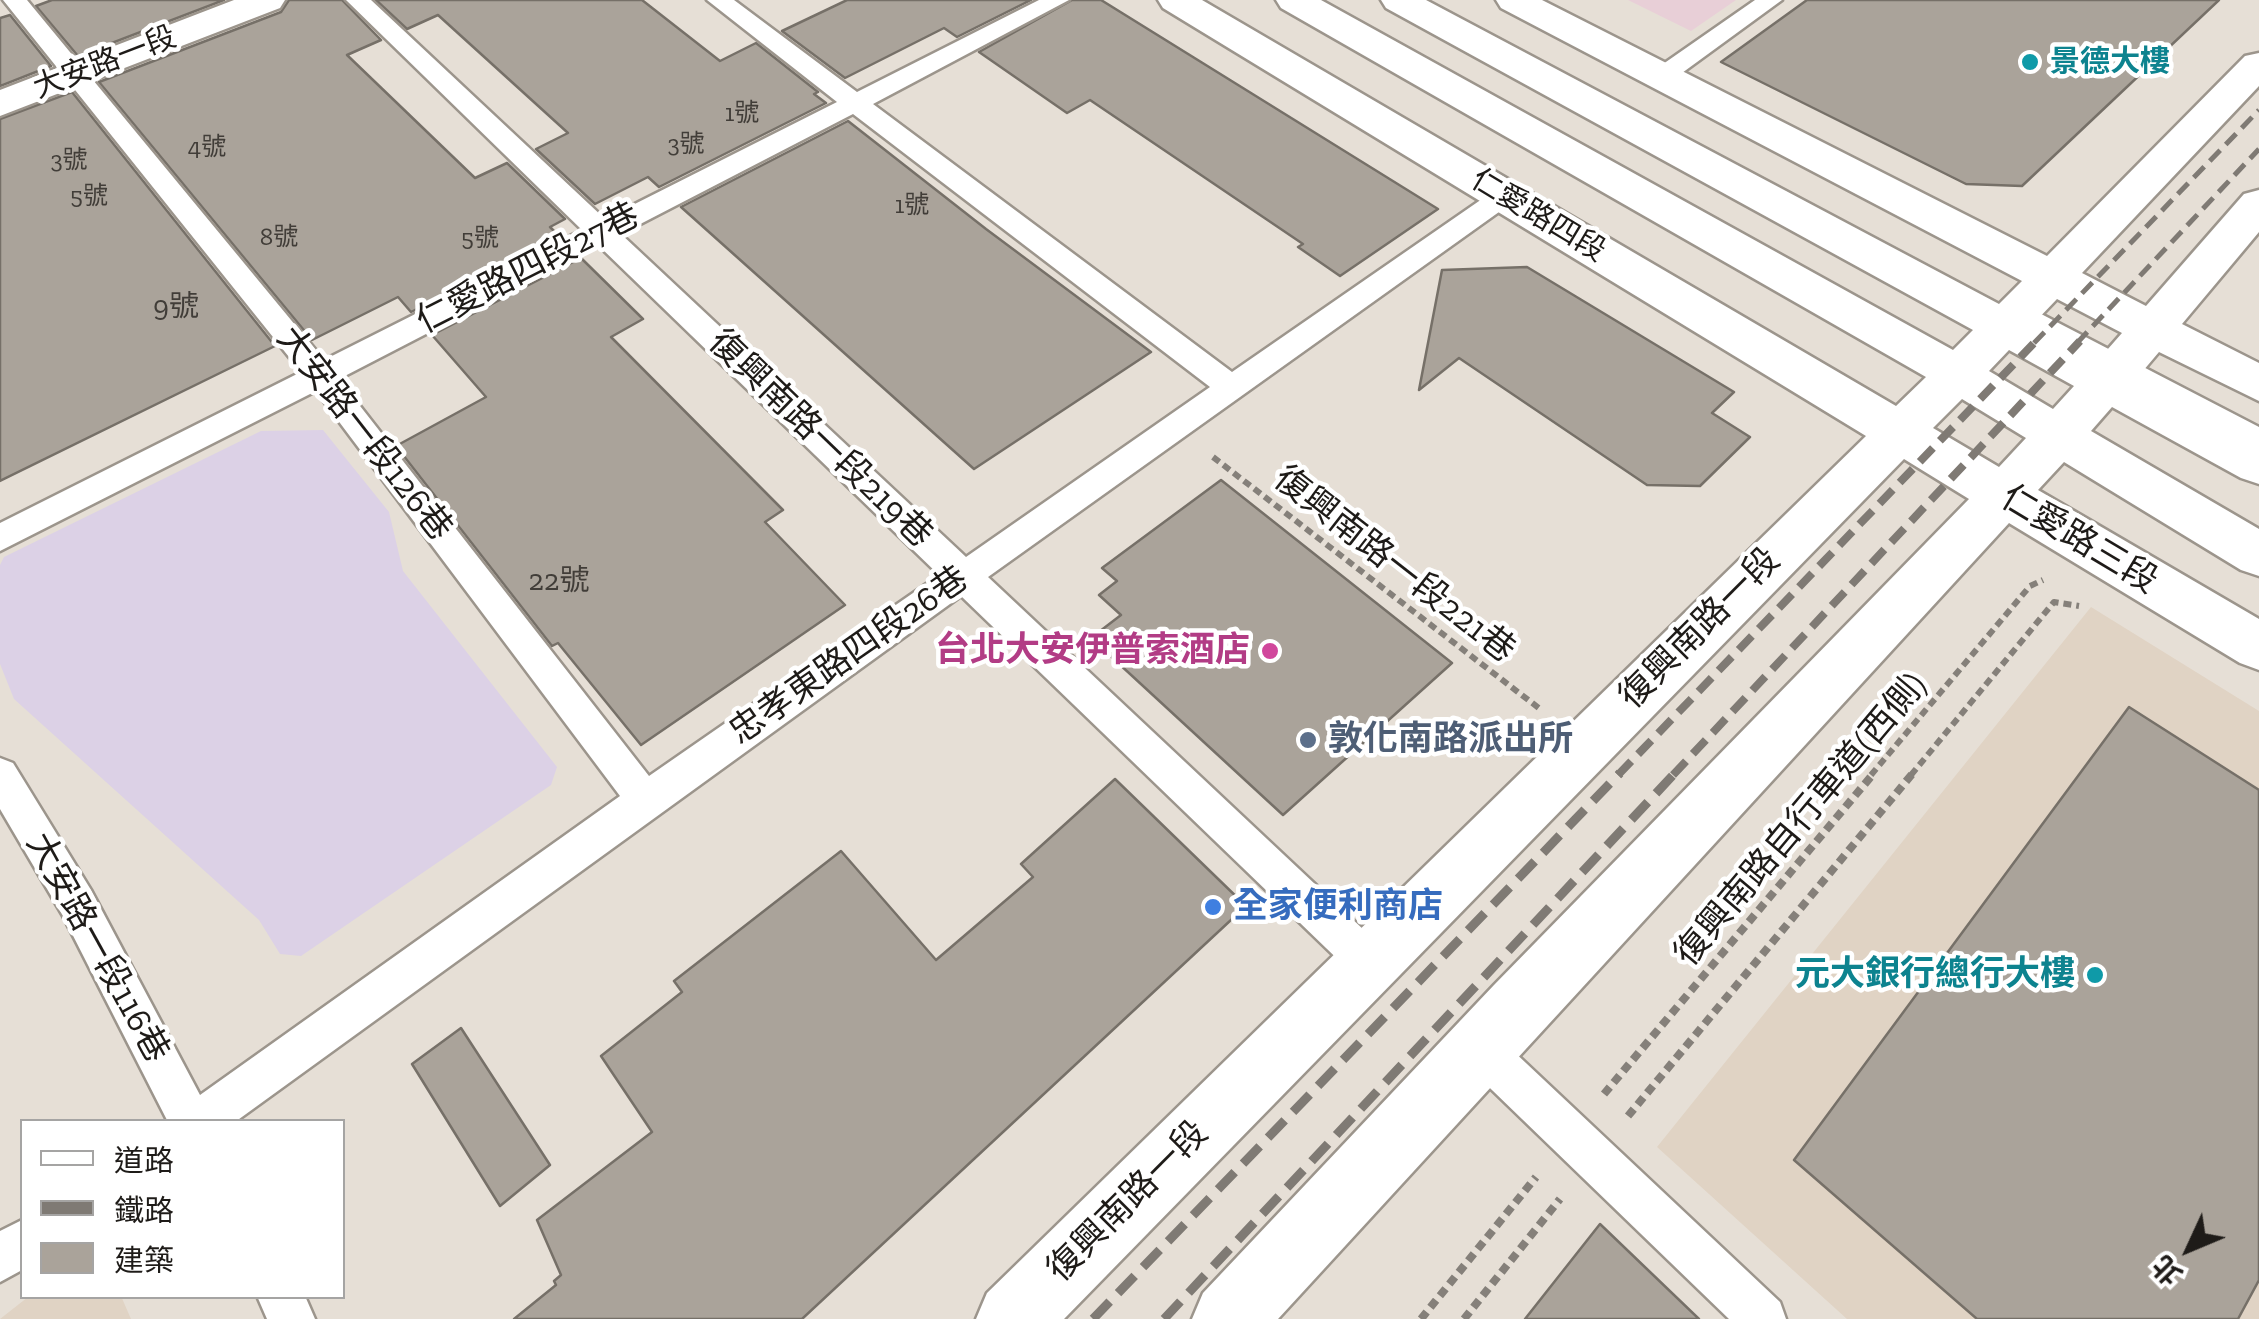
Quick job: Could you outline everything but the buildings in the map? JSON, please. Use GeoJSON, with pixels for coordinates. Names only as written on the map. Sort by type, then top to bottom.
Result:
{"type":"FeatureCollection","features":[{"type":"Feature","properties":{"kind":"main road","name":"大安路一段"},"geometry":{"type":"LineString","coordinates":[[0,104],[267,0]]}},
{"type":"Feature","properties":{"kind":"main road","name":"仁愛路四段"},"geometry":{"type":"LineString","coordinates":[[1176,0],[1899,432]]}},
{"type":"Feature","properties":{"kind":"main road","name":"仁愛路四段"},"geometry":{"type":"LineString","coordinates":[[1294,0],[1956,374]]}},
{"type":"Feature","properties":{"kind":"main road"},"geometry":{"type":"LineString","coordinates":[[1399,0],[2113,374],[2259,465]]}},
{"type":"Feature","properties":{"kind":"main road"},"geometry":{"type":"LineString","coordinates":[[1514,0],[2259,384]]}},
{"type":"Feature","properties":{"kind":"main road","name":"復興南路一段"},"geometry":{"type":"LineString","coordinates":[[1012,1319],[1584,742],[1899,432],[2259,64]]}},
{"type":"Feature","properties":{"kind":"main road"},"geometry":{"type":"LineString","coordinates":[[1229,1319],[1478,1046],[2004,495],[2153,330],[2259,204]]}},
{"type":"Feature","properties":{"kind":"main road"},"geometry":{"type":"LineString","coordinates":[[1956,374],[2259,555]]}},
{"type":"Feature","properties":{"kind":"main road","name":"仁愛路三段"},"geometry":{"type":"LineString","coordinates":[[1899,432],[2259,647]]}},
{"type":"Feature","properties":{"kind":"lane","name":"大安路一段126巷"},"geometry":{"type":"LineString","coordinates":[[15,0],[320,375],[645,800]]}},
{"type":"Feature","properties":{"kind":"lane","name":"復興南路一段219巷"},"geometry":{"type":"LineString","coordinates":[[358,0],[1368,961]]}},
{"type":"Feature","properties":{"kind":"lane"},"geometry":{"type":"LineString","coordinates":[[719,0],[1231,388]]}},
{"type":"Feature","properties":{"kind":"lane","name":"仁愛路四段27巷"},"geometry":{"type":"LineString","coordinates":[[0,538],[1057,0]]}},
{"type":"Feature","properties":{"kind":"lane"},"geometry":{"type":"LineString","coordinates":[[1662,76],[1770,0]]}},
{"type":"Feature","properties":{"kind":"lane","name":"忠孝東路四段26巷"},"geometry":{"type":"LineString","coordinates":[[199,1119],[1504,196]]}},
{"type":"Feature","properties":{"kind":"lane"},"geometry":{"type":"LineString","coordinates":[[2113,374],[2259,441]]}},
{"type":"Feature","properties":{"kind":"lane","name":"大安路一段116巷"},"geometry":{"type":"LineString","coordinates":[[0,775],[78,904],[193,1119]]}},
{"type":"Feature","properties":{"kind":"lane"},"geometry":{"type":"LineString","coordinates":[[1478,1046],[1763,1319]]}},
{"type":"Feature","properties":{"kind":"path","name":"復興南路一段221巷"},"geometry":{"type":"LineString","coordinates":[[1174,428],[1584,742]]}},
{"type":"Feature","properties":{"kind":"path","name":"復興南路自行車道(西側)"},"geometry":{"type":"LineString","coordinates":[[1420,1319],[1581,1148],[2030,586],[2072,568],[2089,546]]}},
{"type":"Feature","properties":{"kind":"path"},"geometry":{"type":"LineString","coordinates":[[1464,1319],[1581,1148],[2054,602],[2088,607]]}},
{"type":"Feature","properties":{"kind":"shaded area"},"geometry":{"type":"Polygon","coordinates":[[[1628,0],[1736,0],[1691,31],[1628,0]]]}},
{"type":"Feature","properties":{"kind":"shaded area"},"geometry":{"type":"Polygon","coordinates":[[[323,430],[389,512],[403,571],[557,767],[551,785],[301,956],[280,954],[259,920],[14,699],[0,664],[0,565],[4,557],[261,431],[323,430]]]}},
{"type":"Feature","properties":{"kind":"shaded area","name":"元大銀行總行大樓"},"geometry":{"type":"Polygon","coordinates":[[[2091,607],[2259,711],[2259,1319],[1847,1319],[1657,1147],[2091,607]]]}},
{"type":"Feature","properties":{"kind":"shaded area"},"geometry":{"type":"Polygon","coordinates":[[[25,1299],[122,1299],[131,1319],[0,1319],[25,1299]]]}},
{"type":"Feature","properties":{"kind":"railway"},"geometry":{"type":"LineString","coordinates":[[2034,343],[2259,110]]}},
{"type":"Feature","properties":{"kind":"railway"},"geometry":{"type":"LineString","coordinates":[[2077,343],[2259,149]]}},
{"type":"Feature","properties":{"kind":"railway"},"geometry":{"type":"LineString","coordinates":[[1618,775],[2036,341]]}},
{"type":"Feature","properties":{"kind":"railway"},"geometry":{"type":"LineString","coordinates":[[1673,775],[2080,341]]}},
{"type":"Feature","properties":{"kind":"railway"},"geometry":{"type":"LineString","coordinates":[[1093,1319],[1620,773]]}},
{"type":"Feature","properties":{"kind":"railway"},"geometry":{"type":"LineString","coordinates":[[1164,1319],[1675,773]]}},
{"type":"Feature","properties":{"kind":"place","name":"景德大樓"},"geometry":{"type":"Point","coordinates":[2030,62]}},
{"type":"Feature","properties":{"kind":"place","name":"台北大安伊普索酒店"},"geometry":{"type":"Point","coordinates":[1270,651]}},
{"type":"Feature","properties":{"kind":"place","name":"敦化南路派出所"},"geometry":{"type":"Point","coordinates":[1308,740]}},
{"type":"Feature","properties":{"kind":"place","name":"全家便利商店"},"geometry":{"type":"Point","coordinates":[1213,907]}},
{"type":"Feature","properties":{"kind":"place","name":"元大銀行總行大樓"},"geometry":{"type":"Point","coordinates":[2095,975]}}]}
